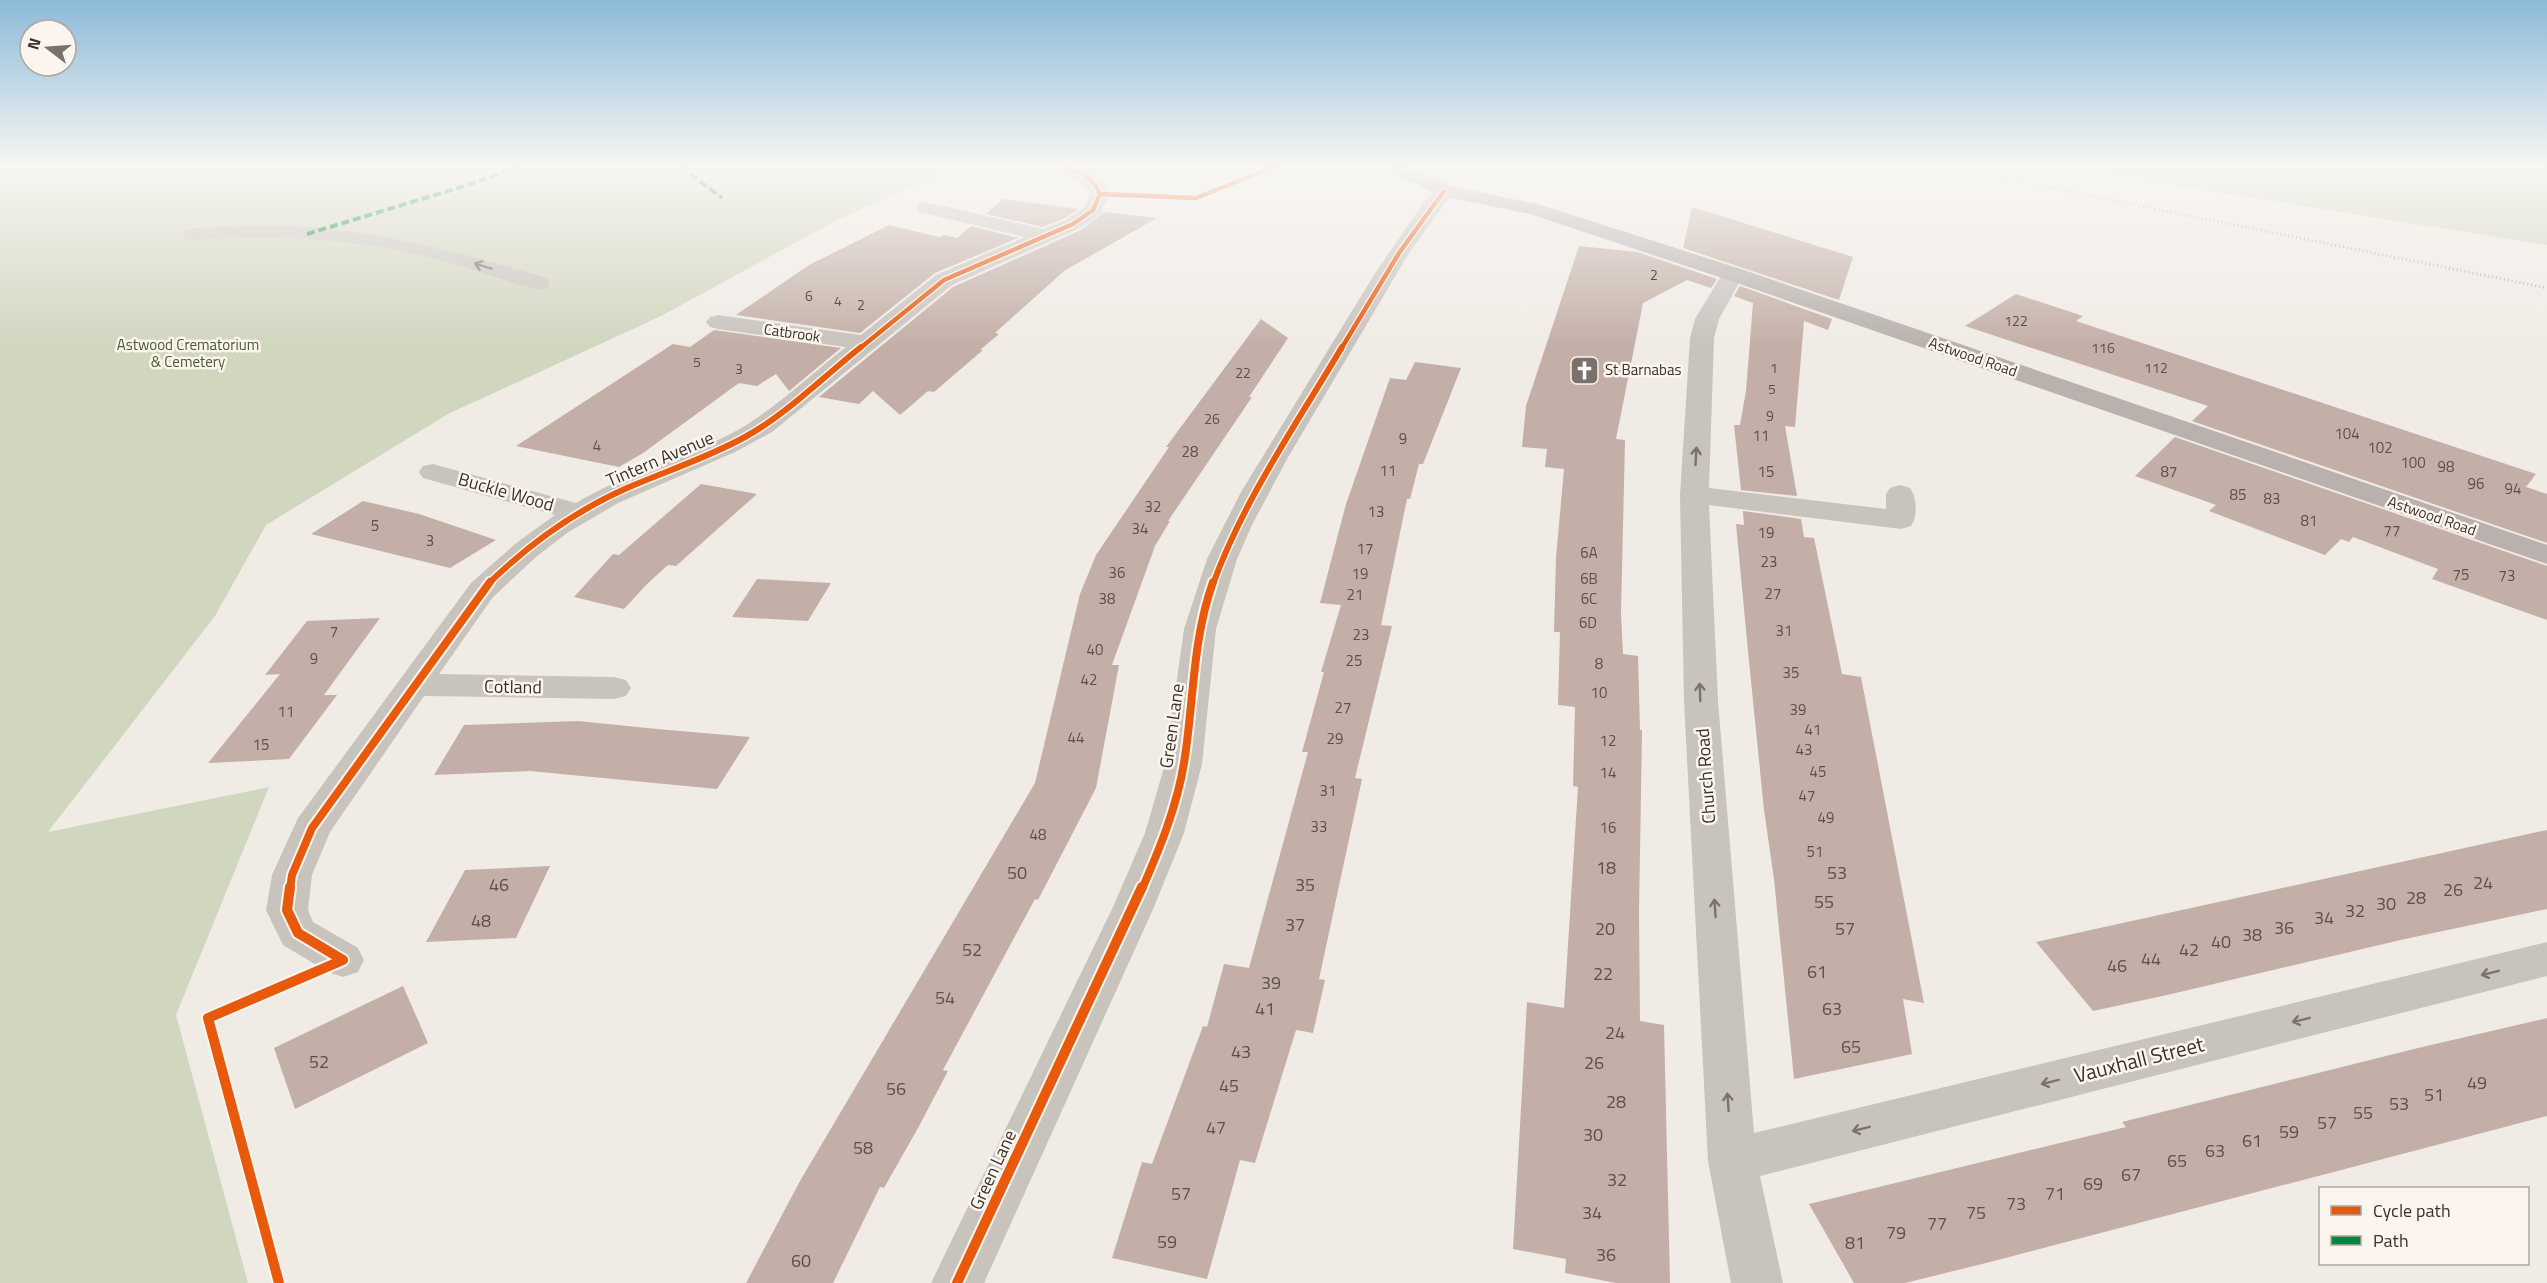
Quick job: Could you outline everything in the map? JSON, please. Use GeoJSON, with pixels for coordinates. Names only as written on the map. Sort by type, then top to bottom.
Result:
{"type":"FeatureCollection","features":[{"type":"Feature","properties":{"kind":"main road","name":"Astwood Road"},"geometry":{"type":"LineString","coordinates":[[1589,227],[1733,274],[2547,555]]}},
{"type":"Feature","properties":{"kind":"street"},"geometry":{"type":"LineString","coordinates":[[1006,227],[1045,236]]}},
{"type":"Feature","properties":{"kind":"street","name":"Tintern Avenue"},"geometry":{"type":"LineString","coordinates":[[343,960],[298,933],[288,910],[292,875],[312,828],[482,590],[511,560],[547,533],[608,497],[736,444],[763,426],[944,280],[1068,227]]}},
{"type":"Feature","properties":{"kind":"street","name":"Green Lane"},"geometry":{"type":"LineString","coordinates":[[957,1283],[1145,881],[1173,807],[1184,764],[1200,629],[1214,578],[1227,547],[1262,482],[1369,302],[1418,227]]}},
{"type":"Feature","properties":{"kind":"street"},"geometry":{"type":"LineString","coordinates":[[193,234],[218,231],[284,232],[390,243],[434,252],[539,283]]}},
{"type":"Feature","properties":{"kind":"street","name":"Church Road"},"geometry":{"type":"LineString","coordinates":[[1733,274],[1707,319],[1702,338],[1694,495],[1701,701],[1732,1161],[1757,1283]]}},
{"type":"Feature","properties":{"kind":"street","name":"Catbrook"},"geometry":{"type":"LineString","coordinates":[[718,322],[867,343]]}},
{"type":"Feature","properties":{"kind":"street","name":"Buckle Wood"},"geometry":{"type":"LineString","coordinates":[[433,472],[580,513]]}},
{"type":"Feature","properties":{"kind":"street"},"geometry":{"type":"LineString","coordinates":[[1694,495],[1901,520],[1900,494]]}},
{"type":"Feature","properties":{"kind":"street","name":"Cotland"},"geometry":{"type":"LineString","coordinates":[[413,685],[614,688]]}},
{"type":"Feature","properties":{"kind":"street","name":"Vauxhall Street"},"geometry":{"type":"LineString","coordinates":[[1732,1161],[2547,959]]}},
{"type":"Feature","properties":{"kind":"green space","name":"Astwood Crematorium & Cemetery"},"geometry":{"type":"Polygon","coordinates":[[[0,227],[824,227],[661,316],[448,414],[266,525],[215,616],[48,832],[269,787],[176,1015],[248,1283],[0,1283],[0,227]]]}},
{"type":"Feature","properties":{"kind":"green space"},"geometry":{"type":"Polygon","coordinates":[[[2434,227],[2547,227],[2547,245],[2434,227]]]}},
{"type":"Feature","properties":{"kind":"building"},"geometry":{"type":"Polygon","coordinates":[[[885,227],[957,238],[970,227],[974,227],[1018,238],[935,273],[860,333],[736,315],[809,265],[885,227]]]}},
{"type":"Feature","properties":{"kind":"building"},"geometry":{"type":"Polygon","coordinates":[[[1085,227],[1141,227],[1064,271],[995,333],[999,334],[980,350],[983,350],[934,392],[928,391],[900,415],[873,391],[859,404],[819,397],[953,287],[1085,227]]]}},
{"type":"Feature","properties":{"kind":"building"},"geometry":{"type":"Polygon","coordinates":[[[1688,227],[1756,227],[1853,257],[1839,300],[1683,248],[1688,227]]]}},
{"type":"Feature","properties":{"kind":"building"},"geometry":{"type":"Polygon","coordinates":[[[1579,246],[1637,252],[1717,279],[1711,288],[1687,280],[1643,303],[1616,439],[1625,440],[1621,613],[1623,654],[1638,656],[1640,730],[1642,730],[1640,1021],[1664,1025],[1670,1283],[1616,1283],[1565,1273],[1566,1259],[1513,1249],[1527,1002],[1564,1008],[1578,787],[1573,786],[1575,707],[1558,705],[1560,632],[1554,632],[1556,558],[1564,469],[1545,467],[1547,449],[1522,447],[1526,406],[1579,246]]]}},
{"type":"Feature","properties":{"kind":"building"},"geometry":{"type":"Polygon","coordinates":[[[1740,286],[1832,319],[1828,330],[1804,321],[1795,427],[1785,426],[1797,496],[1741,490],[1734,425],[1740,425],[1746,391],[1753,303],[1734,296],[1740,286]]]}},
{"type":"Feature","properties":{"kind":"building"},"geometry":{"type":"Polygon","coordinates":[[[2016,294],[2083,316],[2076,321],[2536,474],[2526,487],[2547,494],[2547,543],[2192,421],[2208,406],[1965,326],[2016,294]]]}},
{"type":"Feature","properties":{"kind":"building"},"geometry":{"type":"Polygon","coordinates":[[[1261,319],[1288,338],[1249,397],[1252,397],[1168,521],[1170,521],[1155,546],[1112,665],[1119,665],[1096,788],[1038,900],[1035,899],[943,1070],[948,1071],[918,1128],[884,1188],[880,1187],[833,1283],[746,1283],[800,1181],[1035,783],[1080,594],[1096,555],[1169,447],[1166,447],[1261,319]]]}},
{"type":"Feature","properties":{"kind":"building"},"geometry":{"type":"Polygon","coordinates":[[[714,330],[841,348],[789,391],[776,374],[757,386],[739,383],[643,453],[619,467],[516,446],[673,344],[690,347],[714,330]]]}},
{"type":"Feature","properties":{"kind":"building"},"geometry":{"type":"Polygon","coordinates":[[[1415,362],[1461,368],[1423,464],[1419,464],[1410,499],[1407,499],[1381,625],[1392,626],[1355,778],[1362,779],[1319,979],[1325,980],[1313,1033],[1296,1030],[1255,1163],[1240,1160],[1207,1279],[1112,1258],[1142,1162],[1152,1164],[1203,1026],[1207,1027],[1224,964],[1249,968],[1308,752],[1302,752],[1324,672],[1321,672],[1341,605],[1320,603],[1346,504],[1390,378],[1406,380],[1415,362]]]}},
{"type":"Feature","properties":{"kind":"building"},"geometry":{"type":"Polygon","coordinates":[[[2175,437],[2547,566],[2547,620],[2432,579],[2438,569],[2353,537],[2349,542],[2341,539],[2325,555],[2209,511],[2216,505],[2135,476],[2175,437]]]}},
{"type":"Feature","properties":{"kind":"building"},"geometry":{"type":"Polygon","coordinates":[[[701,484],[757,494],[676,566],[668,565],[624,609],[574,597],[613,554],[619,555],[701,484]]]}},
{"type":"Feature","properties":{"kind":"building"},"geometry":{"type":"Polygon","coordinates":[[[363,501],[419,514],[496,540],[450,568],[311,534],[363,501]]]}},
{"type":"Feature","properties":{"kind":"building"},"geometry":{"type":"Polygon","coordinates":[[[1743,511],[1801,519],[1804,537],[1814,538],[1842,674],[1861,677],[1924,1003],[1903,999],[1912,1054],[1794,1079],[1774,879],[1764,810],[1736,524],[1744,525],[1743,511]]]}},
{"type":"Feature","properties":{"kind":"building"},"geometry":{"type":"Polygon","coordinates":[[[757,579],[831,583],[808,621],[732,617],[757,579]]]}},
{"type":"Feature","properties":{"kind":"building"},"geometry":{"type":"Polygon","coordinates":[[[380,618],[324,695],[337,695],[289,759],[208,763],[280,674],[265,675],[307,621],[380,618]]]}},
{"type":"Feature","properties":{"kind":"building"},"geometry":{"type":"Polygon","coordinates":[[[578,721],[750,737],[717,789],[530,771],[434,775],[464,725],[578,721]]]}},
{"type":"Feature","properties":{"kind":"building"},"geometry":{"type":"Polygon","coordinates":[[[2547,830],[2547,909],[2405,939],[2167,995],[2093,1011],[2036,942],[2547,830]]]}},
{"type":"Feature","properties":{"kind":"building"},"geometry":{"type":"Polygon","coordinates":[[[550,866],[516,938],[426,942],[465,870],[550,866]]]}},
{"type":"Feature","properties":{"kind":"building"},"geometry":{"type":"Polygon","coordinates":[[[403,986],[428,1043],[295,1109],[274,1048],[403,986]]]}},
{"type":"Feature","properties":{"kind":"building"},"geometry":{"type":"Polygon","coordinates":[[[2547,1018],[2547,1116],[1986,1263],[1905,1283],[1854,1283],[1809,1204],[2126,1127],[2122,1122],[2547,1018]]]}},
{"type":"Feature","properties":{"kind":"railway"},"geometry":{"type":"LineString","coordinates":[[2244,227],[2547,288]]}},
{"type":"Feature","properties":{"kind":"marked path"},"geometry":{"type":"LineString","coordinates":[[307,234],[330,227]]}},
{"type":"Feature","properties":{"kind":"cycle path"},"geometry":{"type":"LineString","coordinates":[[343,960],[298,933],[287,910],[292,875],[312,828],[482,590],[541,538],[590,506],[726,447],[763,426],[944,280],[1066,227]]}},
{"type":"Feature","properties":{"kind":"cycle path"},"geometry":{"type":"LineString","coordinates":[[957,1283],[1155,858],[1173,808],[1184,764],[1200,629],[1209,594],[1222,559],[1237,525],[1274,459],[1416,227]]}},
{"type":"Feature","properties":{"kind":"cycle path"},"geometry":{"type":"LineString","coordinates":[[279,1283],[208,1018],[343,960]]}},
{"type":"Feature","properties":{"kind":"place","name":"St Barnabas"},"geometry":{"type":"Point","coordinates":[1584,370]}}]}
